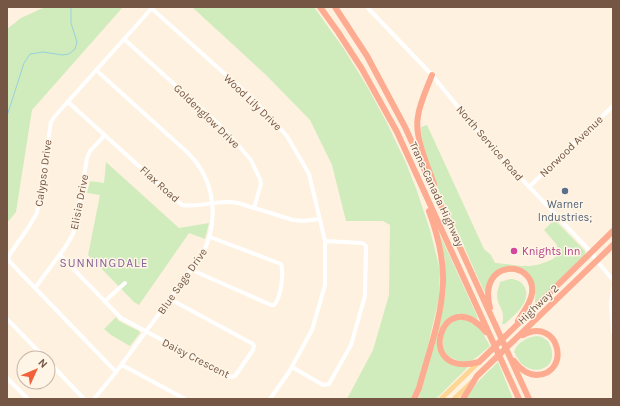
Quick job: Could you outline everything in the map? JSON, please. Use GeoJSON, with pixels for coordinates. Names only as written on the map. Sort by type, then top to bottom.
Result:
{"type":"FeatureCollection","features":[{"type":"Feature","properties":{"kind":"highway","name":"Trans-Canada Highway"},"geometry":{"type":"LineString","coordinates":[[320,7],[362,69],[397,132],[519,399]]}},
{"type":"Feature","properties":{"kind":"highway","name":"Trans-Canada Highway"},"geometry":{"type":"LineString","coordinates":[[334,7],[357,40],[383,84],[405,127],[529,399]]}},
{"type":"Feature","properties":{"kind":"highway"},"geometry":{"type":"LineString","coordinates":[[432,75],[418,116],[417,128],[424,156],[445,216]]}},
{"type":"Feature","properties":{"kind":"highway"},"geometry":{"type":"LineString","coordinates":[[414,399],[419,388],[440,308],[444,282],[440,244],[416,176]]}},
{"type":"Feature","properties":{"kind":"highway","name":"Highway 2"},"geometry":{"type":"LineString","coordinates":[[479,362],[613,231]]}},
{"type":"Feature","properties":{"kind":"highway","name":"Highway 2"},"geometry":{"type":"LineString","coordinates":[[463,399],[477,376],[613,245]]}},
{"type":"Feature","properties":{"kind":"highway"},"geometry":{"type":"LineString","coordinates":[[493,322],[488,298],[489,284],[499,272],[509,268],[521,271],[528,277],[532,286],[532,294],[527,306],[511,330]]}},
{"type":"Feature","properties":{"kind":"highway"},"geometry":{"type":"LineString","coordinates":[[479,362],[461,364],[455,363],[446,357],[439,342],[442,328],[453,319],[461,317],[469,318],[481,326],[491,337]]}},
{"type":"Feature","properties":{"kind":"highway"},"geometry":{"type":"LineString","coordinates":[[507,352],[515,364],[530,374],[535,375],[546,373],[555,365],[558,355],[558,348],[549,335],[539,331],[531,332],[515,340]]}},
{"type":"Feature","properties":{"kind":"highway"},"geometry":{"type":"LineString","coordinates":[[510,380],[514,399]]}},
{"type":"Feature","properties":{"kind":"main road"},"geometry":{"type":"LineString","coordinates":[[440,399],[479,362]]}},
{"type":"Feature","properties":{"kind":"main road"},"geometry":{"type":"LineString","coordinates":[[454,399],[477,376]]}},
{"type":"Feature","properties":{"kind":"street","name":"North Service Road"},"geometry":{"type":"LineString","coordinates":[[366,7],[432,75],[485,140],[591,252],[613,280]]}},
{"type":"Feature","properties":{"kind":"street","name":"Calypso Drive"},"geometry":{"type":"LineString","coordinates":[[116,372],[9,261],[8,257],[37,213],[51,122],[151,8]]}},
{"type":"Feature","properties":{"kind":"street","name":"Wood Lily Drive"},"geometry":{"type":"LineString","coordinates":[[151,8],[253,99],[287,136],[310,178],[326,241],[324,288],[311,332],[292,367],[270,399]]}},
{"type":"Feature","properties":{"kind":"street","name":"Goldenglow Drive"},"geometry":{"type":"LineString","coordinates":[[124,40],[224,129],[251,160],[261,184],[254,208]]}},
{"type":"Feature","properties":{"kind":"street","name":"Blue Sage Drive"},"geometry":{"type":"LineString","coordinates":[[94,399],[122,365],[201,257],[210,237],[213,217],[213,202],[206,178],[200,166],[190,155],[96,70]]}},
{"type":"Feature","properties":{"kind":"street","name":"Flax Road"},"geometry":{"type":"LineString","coordinates":[[68,102],[182,205],[188,206],[213,202],[233,202],[298,221],[320,218]]}},
{"type":"Feature","properties":{"kind":"street","name":"Norwood Avenue"},"geometry":{"type":"LineString","coordinates":[[529,187],[613,106]]}},
{"type":"Feature","properties":{"kind":"street","name":"Elisia Drive"},"geometry":{"type":"LineString","coordinates":[[35,288],[71,238],[76,225],[87,156],[105,135]]}},
{"type":"Feature","properties":{"kind":"street"},"geometry":{"type":"LineString","coordinates":[[192,270],[271,305],[274,305],[277,302],[282,283],[281,264],[210,237]]}},
{"type":"Feature","properties":{"kind":"street"},"geometry":{"type":"LineString","coordinates":[[292,367],[323,385],[329,384],[351,345],[365,296],[366,246],[362,243],[326,241]]}},
{"type":"Feature","properties":{"kind":"street"},"geometry":{"type":"LineString","coordinates":[[60,255],[121,318],[146,332]]}},
{"type":"Feature","properties":{"kind":"street"},"geometry":{"type":"LineString","coordinates":[[105,301],[124,283]]}},
{"type":"Feature","properties":{"kind":"street"},"geometry":{"type":"LineString","coordinates":[[613,288],[611,304],[613,332]]}},
{"type":"Feature","properties":{"kind":"street","name":"Daisy Crescent"},"geometry":{"type":"LineString","coordinates":[[146,332],[230,377],[234,377],[236,375],[253,350],[253,344],[170,299]]}},
{"type":"Feature","properties":{"kind":"street"},"geometry":{"type":"LineString","coordinates":[[7,319],[37,350]]}},
{"type":"Feature","properties":{"kind":"street"},"geometry":{"type":"LineString","coordinates":[[122,365],[185,399]]}},
{"type":"Feature","properties":{"kind":"street"},"geometry":{"type":"LineString","coordinates":[[56,370],[84,399]]}},
{"type":"Feature","properties":{"kind":"street"},"geometry":{"type":"LineString","coordinates":[[7,378],[28,399]]}},
{"type":"Feature","properties":{"kind":"green space"},"geometry":{"type":"Polygon","coordinates":[[[45,7],[123,7],[32,110],[16,212],[7,223],[7,29],[21,18],[45,7]]]}},
{"type":"Feature","properties":{"kind":"green space"},"geometry":{"type":"Polygon","coordinates":[[[192,7],[314,7],[344,49],[368,88],[406,163],[430,230],[440,270],[439,298],[423,367],[412,399],[347,399],[373,350],[389,295],[390,225],[383,221],[346,221],[332,165],[310,120],[266,75],[192,7]]]}},
{"type":"Feature","properties":{"kind":"green space"},"geometry":{"type":"Polygon","coordinates":[[[427,125],[484,249],[491,255],[495,263],[532,266],[554,258],[558,253],[557,245],[544,230],[553,221],[557,222],[585,251],[585,255],[535,304],[535,288],[533,281],[522,271],[500,273],[486,293],[484,291],[429,165],[422,139],[421,127],[427,125]]]}},
{"type":"Feature","properties":{"kind":"green space"},"geometry":{"type":"Polygon","coordinates":[[[106,162],[179,228],[209,223],[205,239],[189,233],[139,305],[134,302],[88,255],[100,195],[87,193],[90,181],[104,183],[106,162]]]}},
{"type":"Feature","properties":{"kind":"green space"},"geometry":{"type":"Polygon","coordinates":[[[435,224],[478,318],[476,319],[466,315],[454,316],[446,321],[440,329],[437,338],[438,348],[443,357],[453,364],[468,367],[436,399],[418,399],[446,292],[445,259],[435,224]]]}},
{"type":"Feature","properties":{"kind":"green space"},"geometry":{"type":"Polygon","coordinates":[[[514,279],[523,284],[526,297],[517,312],[505,324],[502,324],[503,315],[497,299],[497,292],[500,282],[514,279]]]}},
{"type":"Feature","properties":{"kind":"green space"},"geometry":{"type":"Polygon","coordinates":[[[116,317],[119,321],[139,331],[140,333],[130,346],[104,329],[116,317]]]}},
{"type":"Feature","properties":{"kind":"green space"},"geometry":{"type":"Polygon","coordinates":[[[464,319],[480,328],[490,346],[470,362],[461,362],[447,356],[443,350],[442,336],[448,325],[456,320],[464,319]]]}},
{"type":"Feature","properties":{"kind":"green space"},"geometry":{"type":"Polygon","coordinates":[[[537,336],[548,341],[552,353],[552,359],[547,367],[538,370],[527,368],[523,365],[514,352],[515,348],[523,341],[537,336]]]}},
{"type":"Feature","properties":{"kind":"green space"},"geometry":{"type":"Polygon","coordinates":[[[498,362],[513,399],[466,399],[476,384],[498,362]]]}},
{"type":"Feature","properties":{"kind":"waterway"},"geometry":{"type":"LineString","coordinates":[[7,116],[24,63],[30,54],[43,52],[63,55],[69,54],[75,49],[77,42],[71,23],[71,7]]}},
{"type":"Feature","properties":{"kind":"place","name":"Warner Industries;"},"geometry":{"type":"Point","coordinates":[565,191]}},
{"type":"Feature","properties":{"kind":"place","name":"Knights Inn"},"geometry":{"type":"Point","coordinates":[514,251]}},
{"type":"Feature","properties":{"kind":"district","name":"SUNNINGDALE"},"geometry":{"type":"Point","coordinates":[104,263]}}]}
